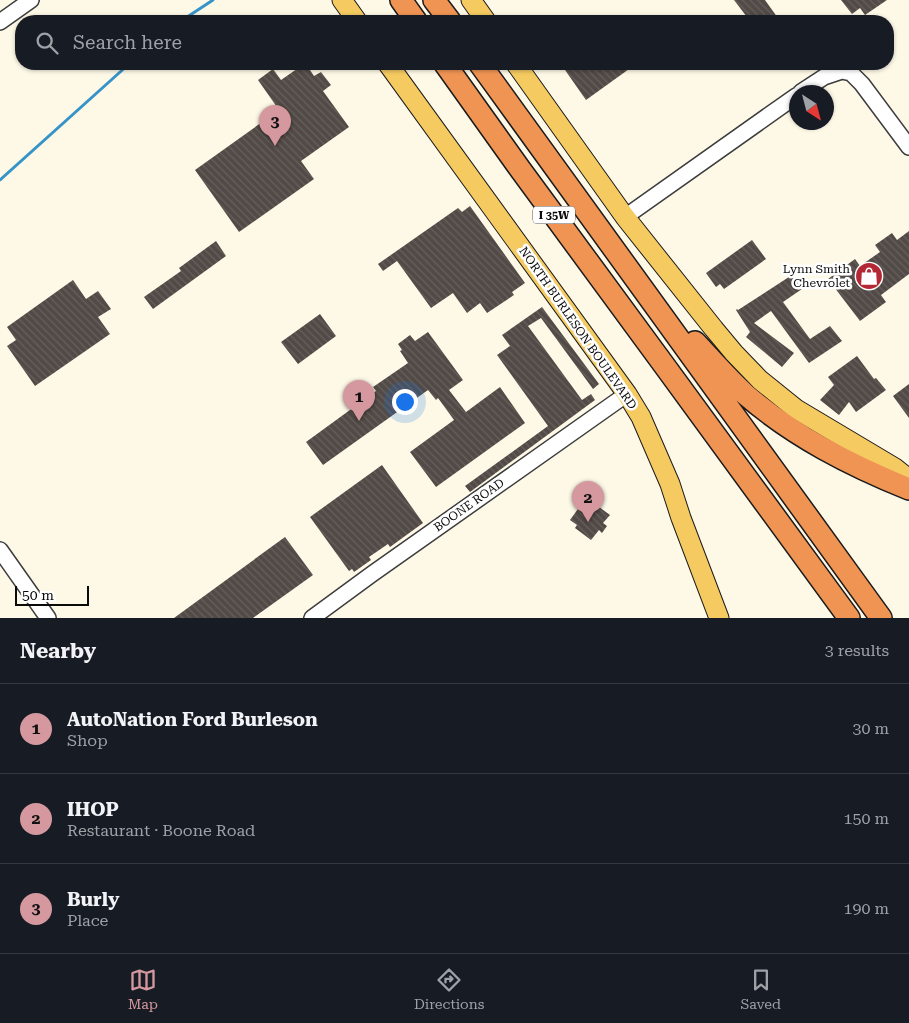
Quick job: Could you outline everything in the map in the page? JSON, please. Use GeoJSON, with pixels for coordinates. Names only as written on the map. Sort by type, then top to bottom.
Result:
{"type":"FeatureCollection","features":[{"type":"Feature","properties":{"kind":"highway"},"geometry":{"type":"LineString","coordinates":[[434,0],[445,15]]}},
{"type":"Feature","properties":{"kind":"highway","name":"I 35W"},"geometry":{"type":"LineString","coordinates":[[450,70],[520,169],[849,618]]}},
{"type":"Feature","properties":{"kind":"highway","name":"I 35W"},"geometry":{"type":"LineString","coordinates":[[484,70],[881,618]]}},
{"type":"Feature","properties":{"kind":"highway"},"geometry":{"type":"LineString","coordinates":[[631,272],[722,372],[780,422],[836,456],[909,489]]}},
{"type":"Feature","properties":{"kind":"main road"},"geometry":{"type":"LineString","coordinates":[[342,0],[353,15]]}},
{"type":"Feature","properties":{"kind":"main road"},"geometry":{"type":"LineString","coordinates":[[470,0],[481,15]]}},
{"type":"Feature","properties":{"kind":"main road","name":"NORTH BURLESON BOULEVARD"},"geometry":{"type":"LineString","coordinates":[[392,70],[627,394],[641,417],[670,484],[719,618]]}},
{"type":"Feature","properties":{"kind":"main road"},"geometry":{"type":"LineString","coordinates":[[520,70],[625,217],[734,353],[760,380],[796,409],[895,468],[909,479]]}},
{"type":"Feature","properties":{"kind":"street"},"geometry":{"type":"LineString","coordinates":[[0,22],[30,0]]}},
{"type":"Feature","properties":{"kind":"street"},"geometry":{"type":"LineString","coordinates":[[812,85],[824,77],[842,70],[851,73],[862,84],[909,147]]}},
{"type":"Feature","properties":{"kind":"street"},"geometry":{"type":"LineString","coordinates":[[625,217],[789,101]]}},
{"type":"Feature","properties":{"kind":"street","name":"BOONE ROAD"},"geometry":{"type":"LineString","coordinates":[[312,618],[627,394]]}},
{"type":"Feature","properties":{"kind":"street"},"geometry":{"type":"LineString","coordinates":[[0,550],[48,618]]}},
{"type":"Feature","properties":{"kind":"building"},"geometry":{"type":"Polygon","coordinates":[[[734,0],[765,0],[776,15],[745,15],[734,0]]]}},
{"type":"Feature","properties":{"kind":"building"},"geometry":{"type":"Polygon","coordinates":[[[841,0],[887,0],[865,15],[860,8],[852,14],[841,0]]]}},
{"type":"Feature","properties":{"kind":"building"},"geometry":{"type":"Polygon","coordinates":[[[274,70],[281,80],[295,70],[310,70],[314,76],[321,72],[331,85],[323,91],[349,127],[301,161],[314,179],[239,232],[195,170],[279,110],[258,80],[274,70]]]}},
{"type":"Feature","properties":{"kind":"building"},"geometry":{"type":"Polygon","coordinates":[[[565,70],[628,70],[586,100],[565,70]]]}},
{"type":"Feature","properties":{"kind":"building"},"geometry":{"type":"Polygon","coordinates":[[[470,206],[525,283],[512,292],[514,295],[487,313],[480,303],[467,313],[453,293],[431,308],[397,261],[383,271],[378,264],[458,208],[462,212],[470,206]]]}},
{"type":"Feature","properties":{"kind":"building","name":"Lynn Smith Chevrolet"},"geometry":{"type":"Polygon","coordinates":[[[909,231],[909,274],[881,295],[886,302],[860,321],[828,279],[855,259],[860,266],[880,252],[875,245],[892,233],[897,240],[909,231]]]}},
{"type":"Feature","properties":{"kind":"building"},"geometry":{"type":"Polygon","coordinates":[[[752,240],[766,259],[724,289],[720,284],[716,287],[706,273],[752,240]]]}},
{"type":"Feature","properties":{"kind":"building"},"geometry":{"type":"Polygon","coordinates":[[[216,241],[226,256],[153,309],[144,297],[181,271],[179,268],[216,241]]]}},
{"type":"Feature","properties":{"kind":"building"},"geometry":{"type":"Polygon","coordinates":[[[792,275],[802,289],[783,302],[810,339],[830,326],[842,341],[809,363],[771,311],[754,323],[794,353],[782,367],[746,337],[750,332],[736,310],[792,275]]]}},
{"type":"Feature","properties":{"kind":"building"},"geometry":{"type":"Polygon","coordinates":[[[73,280],[86,299],[98,291],[111,309],[98,317],[110,334],[35,386],[7,346],[16,340],[7,327],[73,280]]]}},
{"type":"Feature","properties":{"kind":"building"},"geometry":{"type":"Polygon","coordinates":[[[542,307],[599,384],[593,389],[541,318],[528,326],[582,400],[591,394],[595,400],[470,492],[465,486],[548,426],[497,355],[510,346],[502,335],[542,307]]]}},
{"type":"Feature","properties":{"kind":"building"},"geometry":{"type":"Polygon","coordinates":[[[320,314],[336,336],[298,364],[281,342],[320,314]]]}},
{"type":"Feature","properties":{"kind":"building"},"geometry":{"type":"Polygon","coordinates":[[[428,332],[463,380],[449,390],[466,412],[500,387],[525,423],[436,487],[410,452],[454,420],[438,398],[436,400],[428,390],[323,465],[306,442],[376,391],[373,387],[408,363],[398,344],[410,335],[415,341],[428,332]]]}},
{"type":"Feature","properties":{"kind":"building"},"geometry":{"type":"Polygon","coordinates":[[[857,356],[874,379],[876,378],[886,390],[856,412],[849,402],[839,415],[820,400],[834,385],[828,377],[857,356]]]}},
{"type":"Feature","properties":{"kind":"building"},"geometry":{"type":"Polygon","coordinates":[[[909,384],[909,418],[893,396],[909,384]]]}},
{"type":"Feature","properties":{"kind":"building"},"geometry":{"type":"Polygon","coordinates":[[[382,465],[423,523],[390,547],[388,544],[369,557],[371,560],[354,572],[352,569],[349,571],[310,517],[382,465]]]}},
{"type":"Feature","properties":{"kind":"building"},"geometry":{"type":"Polygon","coordinates":[[[583,502],[592,508],[595,504],[610,515],[603,523],[607,526],[602,533],[599,530],[591,540],[575,528],[577,525],[570,520],[583,502]]]}},
{"type":"Feature","properties":{"kind":"building"},"geometry":{"type":"Polygon","coordinates":[[[285,537],[313,575],[253,618],[174,618],[285,537]]]}},
{"type":"Feature","properties":{"kind":"waterway"},"geometry":{"type":"LineString","coordinates":[[190,15],[213,0]]}},
{"type":"Feature","properties":{"kind":"waterway"},"geometry":{"type":"LineString","coordinates":[[0,180],[122,70]]}},
{"type":"Feature","properties":{"kind":"place","name":"Burly"},"geometry":{"type":"Point","coordinates":[275,146]}},
{"type":"Feature","properties":{"kind":"place","name":"Lynn Smith Chevrolet"},"geometry":{"type":"Point","coordinates":[869,276]}},
{"type":"Feature","properties":{"kind":"place","name":"AutoNation Ford Burleson"},"geometry":{"type":"Point","coordinates":[359,421]}},
{"type":"Feature","properties":{"kind":"place","name":"IHOP"},"geometry":{"type":"Point","coordinates":[588,522]}}]}
